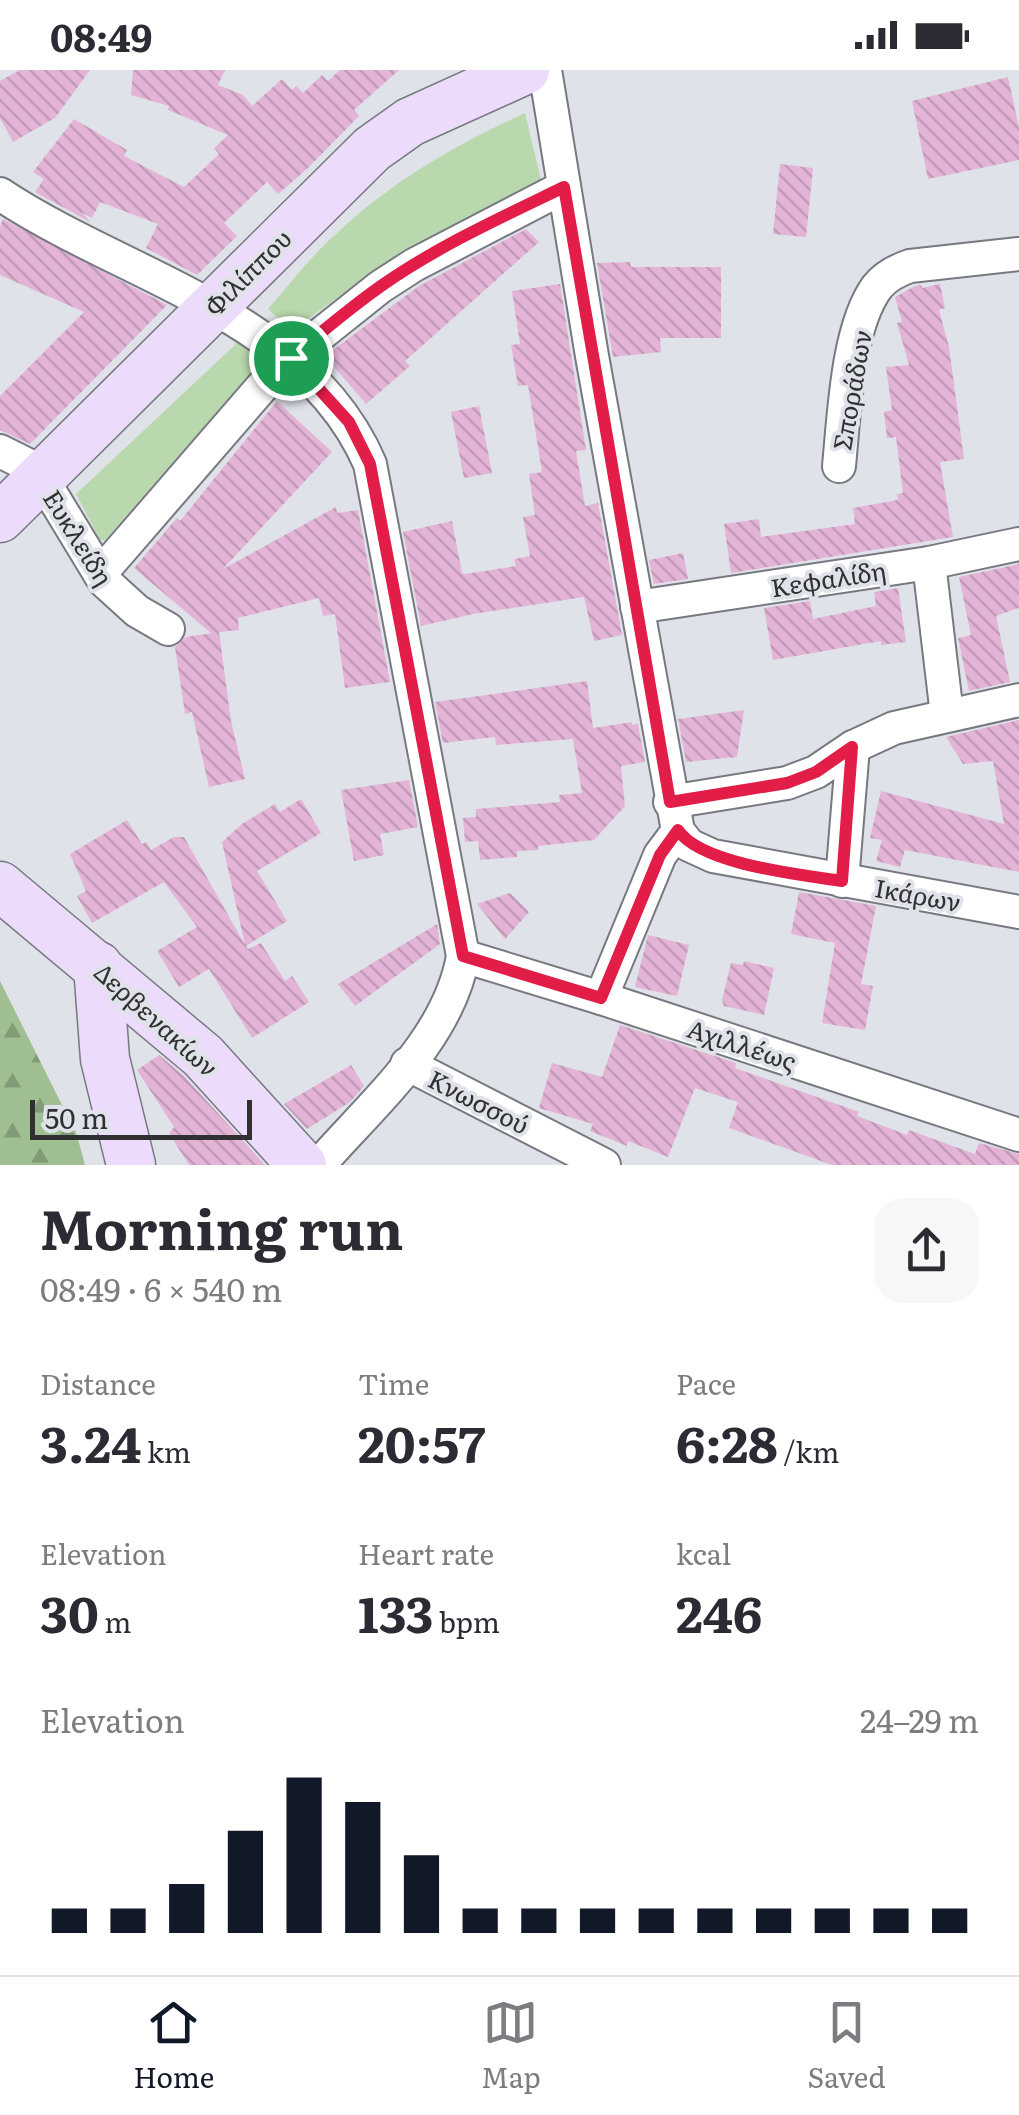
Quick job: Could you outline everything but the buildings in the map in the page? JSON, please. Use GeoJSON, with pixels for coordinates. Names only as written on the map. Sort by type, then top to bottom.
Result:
{"type":"FeatureCollection","features":[{"type":"Feature","properties":{"kind":"street"},"geometry":{"type":"LineString","coordinates":[[372,148],[452,70]]}},
{"type":"Feature","properties":{"kind":"street","name":"Φιλίππου"},"geometry":{"type":"LineString","coordinates":[[0,518],[372,148],[410,122],[525,70]]}},
{"type":"Feature","properties":{"kind":"street"},"geometry":{"type":"LineString","coordinates":[[545,70],[674,816],[601,998]]}},
{"type":"Feature","properties":{"kind":"street"},"geometry":{"type":"LineString","coordinates":[[100,574],[291,358],[414,265],[564,187]]}},
{"type":"Feature","properties":{"kind":"street"},"geometry":{"type":"LineString","coordinates":[[0,194],[212,308],[291,358],[349,422],[370,464],[463,956],[454,991],[442,1015],[408,1064],[320,1165]]}},
{"type":"Feature","properties":{"kind":"street","name":"Σποράδων"},"geometry":{"type":"LineString","coordinates":[[838,466],[854,352],[860,327],[878,287],[910,266],[1019,254]]}},
{"type":"Feature","properties":{"kind":"street"},"geometry":{"type":"LineString","coordinates":[[0,451],[30,466],[41,477]]}},
{"type":"Feature","properties":{"kind":"street","name":"Ευκλείδη"},"geometry":{"type":"LineString","coordinates":[[41,477],[116,595],[168,630]]}},
{"type":"Feature","properties":{"kind":"street","name":"Κεφαλίδη"},"geometry":{"type":"LineString","coordinates":[[637,607],[930,563],[1019,544]]}},
{"type":"Feature","properties":{"kind":"street"},"geometry":{"type":"LineString","coordinates":[[930,563],[947,714]]}},
{"type":"Feature","properties":{"kind":"street"},"geometry":{"type":"LineString","coordinates":[[674,816],[816,772],[852,747],[894,728],[1019,700]]}},
{"type":"Feature","properties":{"kind":"street"},"geometry":{"type":"LineString","coordinates":[[842,881],[852,747]]}},
{"type":"Feature","properties":{"kind":"street","name":"Ικάρων"},"geometry":{"type":"LineString","coordinates":[[674,816],[689,845],[713,856],[1019,912]]}},
{"type":"Feature","properties":{"kind":"street","name":"Δερβενακίων"},"geometry":{"type":"LineString","coordinates":[[0,886],[203,1056],[302,1165]]}},
{"type":"Feature","properties":{"kind":"street","name":"Αχιλλέως"},"geometry":{"type":"LineString","coordinates":[[463,956],[1019,1136]]}},
{"type":"Feature","properties":{"kind":"street"},"geometry":{"type":"LineString","coordinates":[[98,966],[105,1059],[131,1165]]}},
{"type":"Feature","properties":{"kind":"street","name":"Κνωσσού"},"geometry":{"type":"LineString","coordinates":[[408,1064],[604,1165]]}},
{"type":"Feature","properties":{"kind":"green space"},"geometry":{"type":"Polygon","coordinates":[[[525,113],[541,180],[538,183],[405,249],[301,324],[285,325],[268,309],[309,261],[379,197],[449,151],[525,113]]]}},
{"type":"Feature","properties":{"kind":"green space"},"geometry":{"type":"Polygon","coordinates":[[[239,341],[262,360],[105,540],[100,540],[76,494],[239,341]]]}},
{"type":"Feature","properties":{"kind":"green space"},"geometry":{"type":"Polygon","coordinates":[[[0,981],[77,1135],[85,1165],[0,1165],[0,981]]]}},
{"type":"Feature","properties":{"kind":"route"},"geometry":{"type":"LineString","coordinates":[[564,187],[670,802],[787,783],[816,772],[852,747],[842,881],[713,856],[689,845],[678,830],[660,855],[601,998],[463,956],[370,464],[349,422],[291,358],[414,265],[564,187]]}}]}
